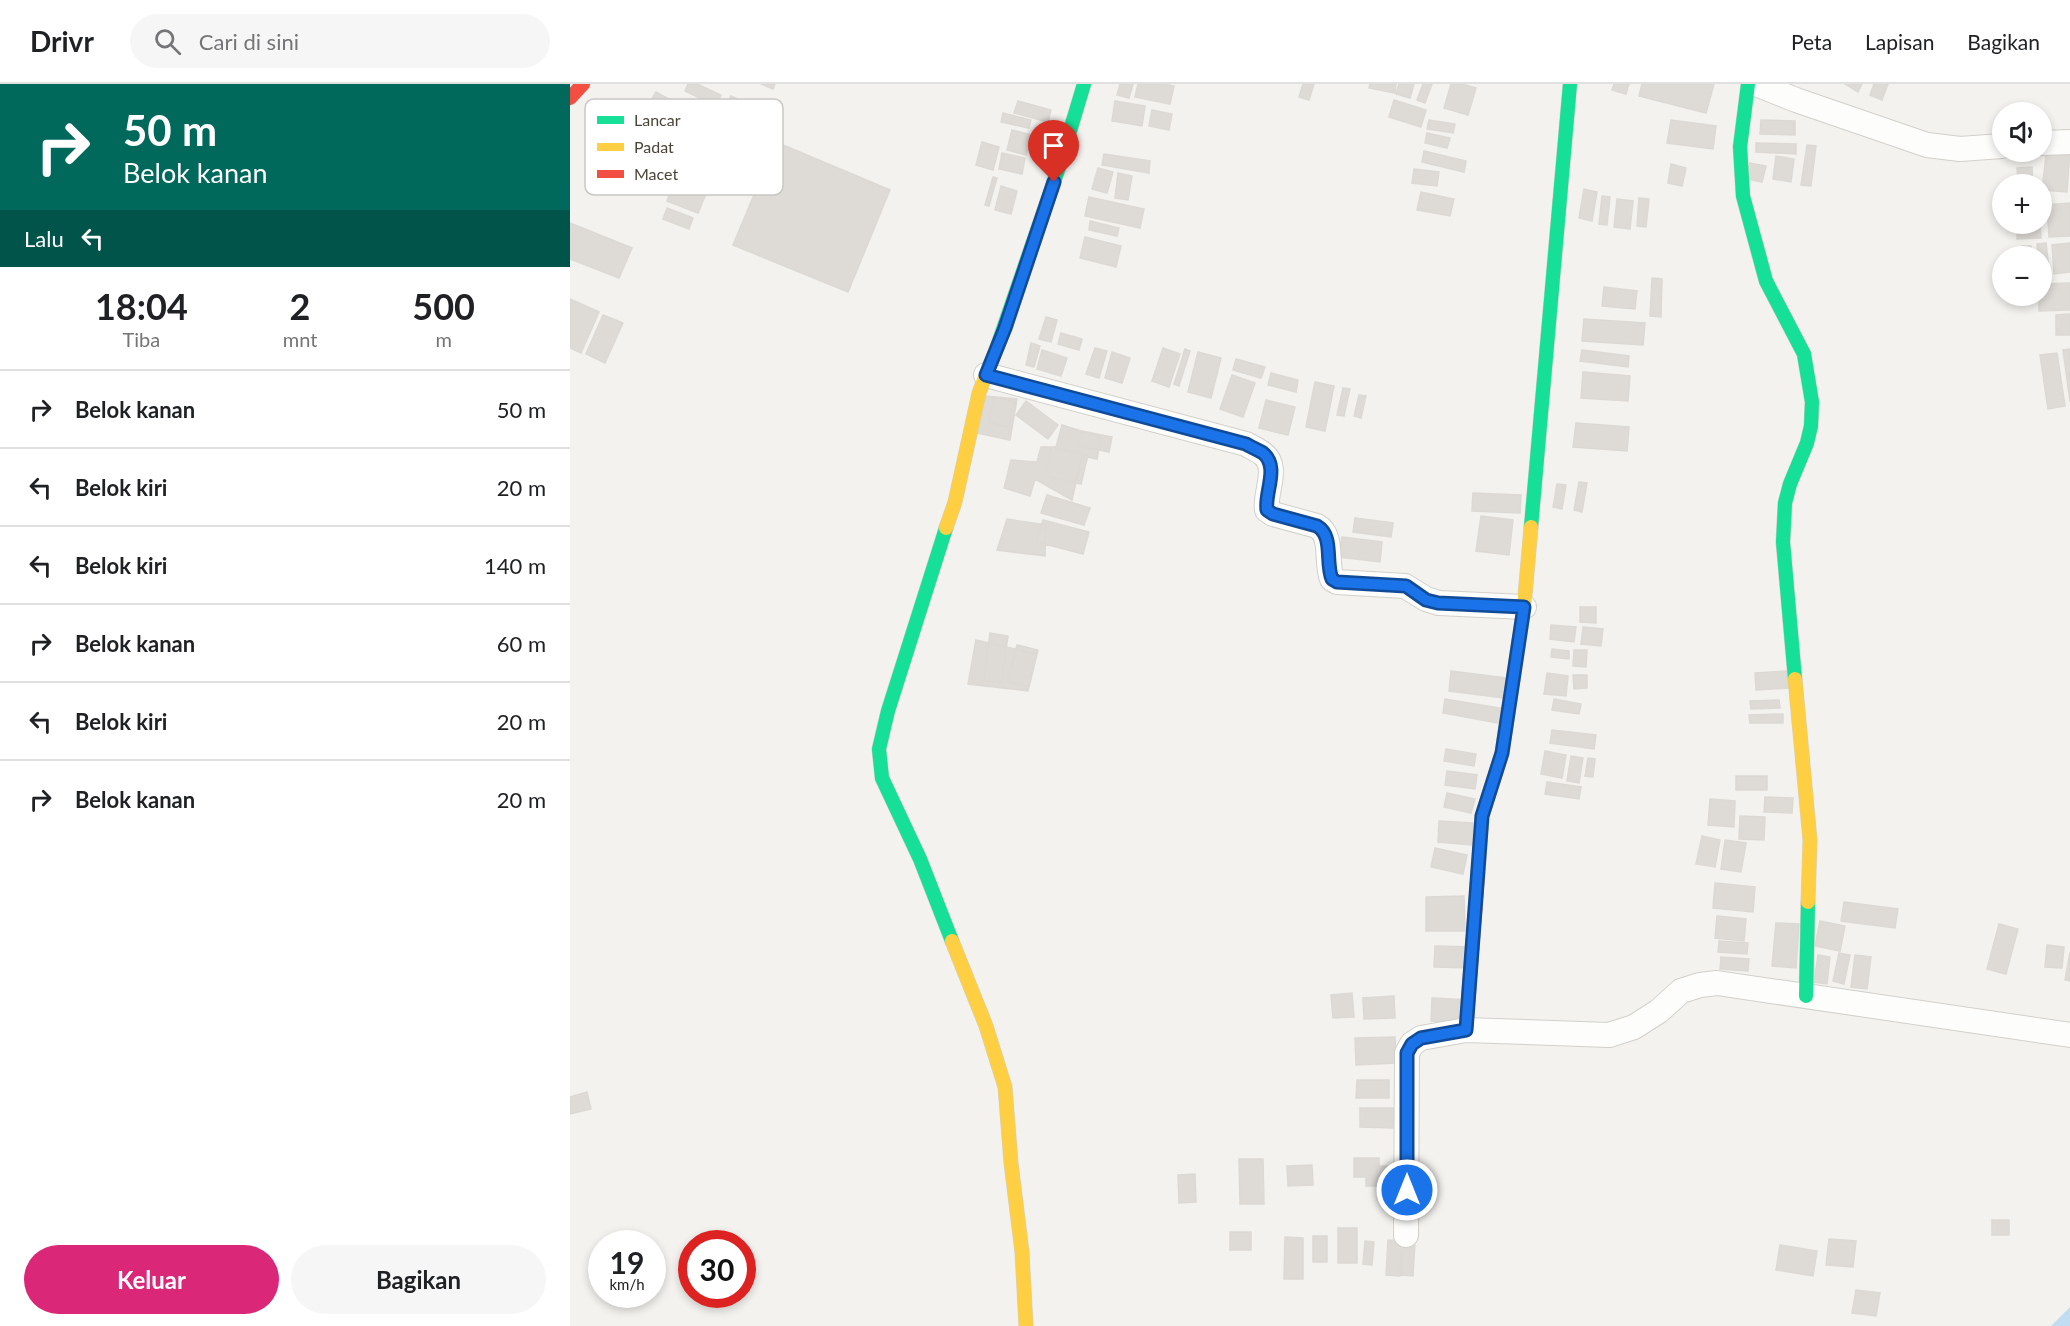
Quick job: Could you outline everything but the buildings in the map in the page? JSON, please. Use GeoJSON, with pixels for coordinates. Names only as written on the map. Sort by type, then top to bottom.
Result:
{"type":"FeatureCollection","features":[{"type":"Feature","properties":{"kind":"main road"},"geometry":{"type":"LineString","coordinates":[[570,98],[583,84]]}},
{"type":"Feature","properties":{"kind":"main road"},"geometry":{"type":"LineString","coordinates":[[1026,1326],[1022,1252],[1011,1163],[1005,1087],[986,1026],[920,859],[882,778],[879,749],[888,711],[955,501],[979,393],[1005,328],[1061,161],[1084,84]]}},
{"type":"Feature","properties":{"kind":"main road"},"geometry":{"type":"LineString","coordinates":[[1466,1030],[1482,816],[1502,753],[1524,607],[1570,84]]}},
{"type":"Feature","properties":{"kind":"main road"},"geometry":{"type":"LineString","coordinates":[[1760,85],[1740,147],[1743,196],[1766,281],[1804,354],[1812,402],[1808,443],[1790,484],[1785,503],[1783,542],[1810,840],[1806,996]]}},
{"type":"Feature","properties":{"kind":"street"},"geometry":{"type":"LineString","coordinates":[[1760,85],[1927,145],[1959,149],[1992,147]]}},
{"type":"Feature","properties":{"kind":"street"},"geometry":{"type":"LineString","coordinates":[[2052,142],[2070,141]]}},
{"type":"Feature","properties":{"kind":"street"},"geometry":{"type":"LineString","coordinates":[[986,375],[1246,444],[1265,454],[1271,468],[1267,510],[1273,514],[1323,529],[1327,536],[1328,569],[1332,579],[1337,582],[1406,586],[1426,600],[1438,603],[1524,607]]}},
{"type":"Feature","properties":{"kind":"street"},"geometry":{"type":"LineString","coordinates":[[1406,1235],[1407,1053],[1412,1044],[1421,1038],[1466,1030],[1609,1035],[1634,1027],[1659,1011],[1681,992],[1700,985],[1717,983],[2070,1035]]}},
{"type":"Feature","properties":{"kind":"water"},"geometry":{"type":"Polygon","coordinates":[[[2070,1307],[2070,1326],[2051,1326],[2070,1307]]]}},
{"type":"Feature","properties":{"kind":"traffic: fast"},"geometry":{"type":"LineString","coordinates":[[997,347],[1061,161],[1084,84]]}},
{"type":"Feature","properties":{"kind":"traffic: fast"},"geometry":{"type":"LineString","coordinates":[[1531,527],[1570,84]]}},
{"type":"Feature","properties":{"kind":"traffic: fast"},"geometry":{"type":"LineString","coordinates":[[1748,84],[1740,147],[1743,196],[1766,281],[1804,354],[1812,402],[1811,426],[1807,443],[1790,484],[1785,503],[1783,542],[1795,679]]}},
{"type":"Feature","properties":{"kind":"traffic: fast"},"geometry":{"type":"LineString","coordinates":[[946,528],[888,711],[879,749],[882,778],[920,859],[952,941]]}},
{"type":"Feature","properties":{"kind":"traffic: fast"},"geometry":{"type":"LineString","coordinates":[[1806,996],[1808,902]]}},
{"type":"Feature","properties":{"kind":"traffic: slow"},"geometry":{"type":"LineString","coordinates":[[946,528],[955,502],[979,393],[997,347]]}},
{"type":"Feature","properties":{"kind":"traffic: slow"},"geometry":{"type":"LineString","coordinates":[[1478,873],[1482,816],[1502,753],[1524,607],[1531,527]]}},
{"type":"Feature","properties":{"kind":"traffic: slow"},"geometry":{"type":"LineString","coordinates":[[1795,679],[1810,840],[1808,902]]}},
{"type":"Feature","properties":{"kind":"traffic: slow"},"geometry":{"type":"LineString","coordinates":[[952,941],[986,1026],[1005,1087],[1011,1163],[1022,1252],[1026,1326]]}},
{"type":"Feature","properties":{"kind":"traffic: jam"},"geometry":{"type":"LineString","coordinates":[[570,98],[583,84]]}},
{"type":"Feature","properties":{"kind":"traffic: jam"},"geometry":{"type":"LineString","coordinates":[[1466,1030],[1478,873]]}},
{"type":"Feature","properties":{"kind":"route"},"geometry":{"type":"LineString","coordinates":[[1054,182],[1005,328],[986,375],[1246,444],[1265,454],[1271,468],[1267,510],[1273,514],[1323,529],[1327,536],[1328,569],[1332,579],[1337,582],[1406,586],[1426,600],[1438,603],[1524,607],[1502,753],[1482,816],[1466,1030],[1421,1038],[1412,1044],[1407,1053],[1407,1190]]}}]}
